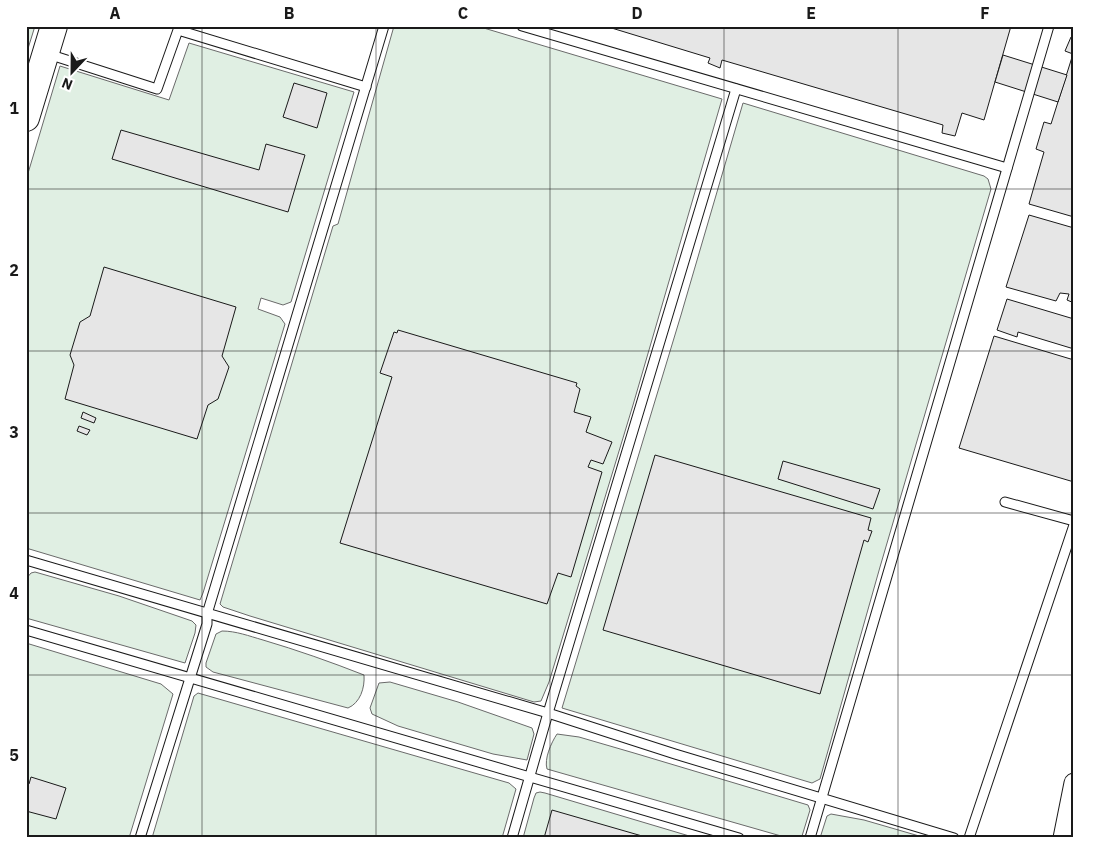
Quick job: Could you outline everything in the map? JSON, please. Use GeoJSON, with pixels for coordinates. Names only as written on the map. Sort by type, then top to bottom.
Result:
{"type":"FeatureCollection","features":[{"type":"Feature","properties":{"kind":"street"},"geometry":{"type":"LineString","coordinates":[[26,118],[54,26]]}},
{"type":"Feature","properties":{"kind":"street"},"geometry":{"type":"LineString","coordinates":[[1063,838],[1074,783]]}},
{"type":"Feature","properties":{"kind":"lane"},"geometry":{"type":"LineString","coordinates":[[140,838],[207,624],[206,614],[384,26]]}},
{"type":"Feature","properties":{"kind":"lane"},"geometry":{"type":"LineString","coordinates":[[522,26],[1007,168]]}},
{"type":"Feature","properties":{"kind":"lane"},"geometry":{"type":"LineString","coordinates":[[810,838],[1048,26]]}},
{"type":"Feature","properties":{"kind":"lane"},"geometry":{"type":"LineString","coordinates":[[46,53],[157,89],[178,30],[366,87]]}},
{"type":"Feature","properties":{"kind":"lane"},"geometry":{"type":"LineString","coordinates":[[512,838],[736,89]]}},
{"type":"Feature","properties":{"kind":"lane"},"geometry":{"type":"LineString","coordinates":[[1005,502],[1074,521]]}},
{"type":"Feature","properties":{"kind":"lane"},"geometry":{"type":"LineString","coordinates":[[969,838],[1074,526]]}},
{"type":"Feature","properties":{"kind":"lane"},"geometry":{"type":"LineString","coordinates":[[26,560],[548,713],[675,754],[954,838]]}},
{"type":"Feature","properties":{"kind":"lane"},"geometry":{"type":"LineString","coordinates":[[26,630],[739,838]]}},
{"type":"Feature","properties":{"kind":"green space"},"geometry":{"type":"Polygon","coordinates":[[[26,26],[35,26],[26,55],[26,26]]]}},
{"type":"Feature","properties":{"kind":"green space"},"geometry":{"type":"Polygon","coordinates":[[[394,26],[477,26],[722,99],[633,405],[549,682],[541,701],[534,702],[250,616],[223,607],[220,604],[333,226],[338,224],[394,26]]]}},
{"type":"Feature","properties":{"kind":"green space"},"geometry":{"type":"Polygon","coordinates":[[[189,43],[354,92],[291,302],[283,305],[261,298],[258,309],[280,317],[285,324],[200,600],[26,548],[26,180],[60,66],[169,100],[189,43]]]}},
{"type":"Feature","properties":{"kind":"green space"},"geometry":{"type":"Polygon","coordinates":[[[743,103],[984,176],[988,179],[991,189],[820,779],[812,783],[562,708],[743,103]]]}},
{"type":"Feature","properties":{"kind":"green space"},"geometry":{"type":"Polygon","coordinates":[[[35,572],[119,596],[192,621],[196,625],[195,633],[185,663],[26,618],[26,579],[31,573],[35,572]]]}},
{"type":"Feature","properties":{"kind":"green space"},"geometry":{"type":"Polygon","coordinates":[[[222,631],[242,634],[276,644],[364,675],[364,685],[359,699],[348,708],[213,672],[206,667],[206,663],[216,634],[222,631]]]}},
{"type":"Feature","properties":{"kind":"green space"},"geometry":{"type":"Polygon","coordinates":[[[26,643],[161,684],[173,694],[129,838],[26,838],[26,643]]]}},
{"type":"Feature","properties":{"kind":"green space"},"geometry":{"type":"Polygon","coordinates":[[[390,682],[458,702],[532,728],[534,734],[527,760],[493,754],[398,726],[372,714],[370,708],[379,683],[390,682]]]}},
{"type":"Feature","properties":{"kind":"green space"},"geometry":{"type":"Polygon","coordinates":[[[198,693],[509,783],[516,789],[502,838],[152,838],[194,696],[198,693]]]}},
{"type":"Feature","properties":{"kind":"green space"},"geometry":{"type":"Polygon","coordinates":[[[557,734],[579,737],[808,805],[810,810],[802,836],[800,838],[788,838],[547,769],[546,761],[552,742],[557,734]]]}},
{"type":"Feature","properties":{"kind":"green space"},"geometry":{"type":"Polygon","coordinates":[[[540,792],[696,838],[523,838],[534,798],[536,793],[540,792]]]}},
{"type":"Feature","properties":{"kind":"green space"},"geometry":{"type":"Polygon","coordinates":[[[831,814],[864,820],[926,838],[820,838],[827,816],[831,814]]]}},
{"type":"Feature","properties":{"kind":"building"},"geometry":{"type":"Polygon","coordinates":[[[605,26],[1011,26],[984,120],[962,113],[955,136],[942,133],[943,125],[722,60],[720,68],[708,63],[710,58],[605,26]]]}},
{"type":"Feature","properties":{"kind":"building"},"geometry":{"type":"Polygon","coordinates":[[[1071,37],[1074,38],[1074,217],[1029,204],[1044,152],[1036,149],[1044,122],[1051,124],[1073,54],[1065,51],[1071,37]]]}},
{"type":"Feature","properties":{"kind":"building"},"geometry":{"type":"Polygon","coordinates":[[[1003,55],[1067,75],[1058,102],[995,82],[1003,55]]]}},
{"type":"Feature","properties":{"kind":"building"},"geometry":{"type":"Polygon","coordinates":[[[294,83],[327,93],[317,128],[283,117],[294,83]]]}},
{"type":"Feature","properties":{"kind":"building"},"geometry":{"type":"Polygon","coordinates":[[[121,130],[259,170],[266,144],[305,155],[288,212],[112,159],[121,130]]]}},
{"type":"Feature","properties":{"kind":"building"},"geometry":{"type":"Polygon","coordinates":[[[1029,215],[1074,228],[1074,303],[1067,300],[1069,294],[1060,293],[1056,301],[1006,287],[1029,215]]]}},
{"type":"Feature","properties":{"kind":"building"},"geometry":{"type":"Polygon","coordinates":[[[104,267],[236,307],[222,356],[229,367],[218,399],[208,405],[197,439],[65,399],[74,365],[70,355],[80,322],[90,316],[104,267]]]}},
{"type":"Feature","properties":{"kind":"building"},"geometry":{"type":"Polygon","coordinates":[[[1007,299],[1074,319],[1074,349],[1018,332],[1017,337],[997,330],[1007,299]]]}},
{"type":"Feature","properties":{"kind":"building"},"geometry":{"type":"Polygon","coordinates":[[[398,330],[577,383],[576,386],[580,389],[574,412],[591,417],[586,432],[612,442],[603,464],[591,460],[588,467],[602,472],[571,577],[558,573],[547,604],[340,543],[392,377],[380,373],[394,332],[397,333],[398,330]]]}},
{"type":"Feature","properties":{"kind":"building"},"geometry":{"type":"Polygon","coordinates":[[[994,336],[1074,360],[1074,482],[959,448],[994,336]]]}},
{"type":"Feature","properties":{"kind":"building"},"geometry":{"type":"Polygon","coordinates":[[[83,412],[96,418],[94,423],[81,418],[83,412]]]}},
{"type":"Feature","properties":{"kind":"building"},"geometry":{"type":"Polygon","coordinates":[[[79,426],[90,430],[87,435],[77,431],[79,426]]]}},
{"type":"Feature","properties":{"kind":"building"},"geometry":{"type":"Polygon","coordinates":[[[655,455],[871,518],[868,530],[872,531],[868,542],[864,540],[820,694],[603,630],[655,455]]]}},
{"type":"Feature","properties":{"kind":"building"},"geometry":{"type":"Polygon","coordinates":[[[783,461],[880,489],[873,509],[778,479],[783,461]]]}},
{"type":"Feature","properties":{"kind":"building"},"geometry":{"type":"Polygon","coordinates":[[[31,777],[66,788],[56,819],[26,811],[26,784],[29,784],[31,777]]]}},
{"type":"Feature","properties":{"kind":"building"},"geometry":{"type":"Polygon","coordinates":[[[552,810],[649,838],[544,838],[552,810]]]}}]}
